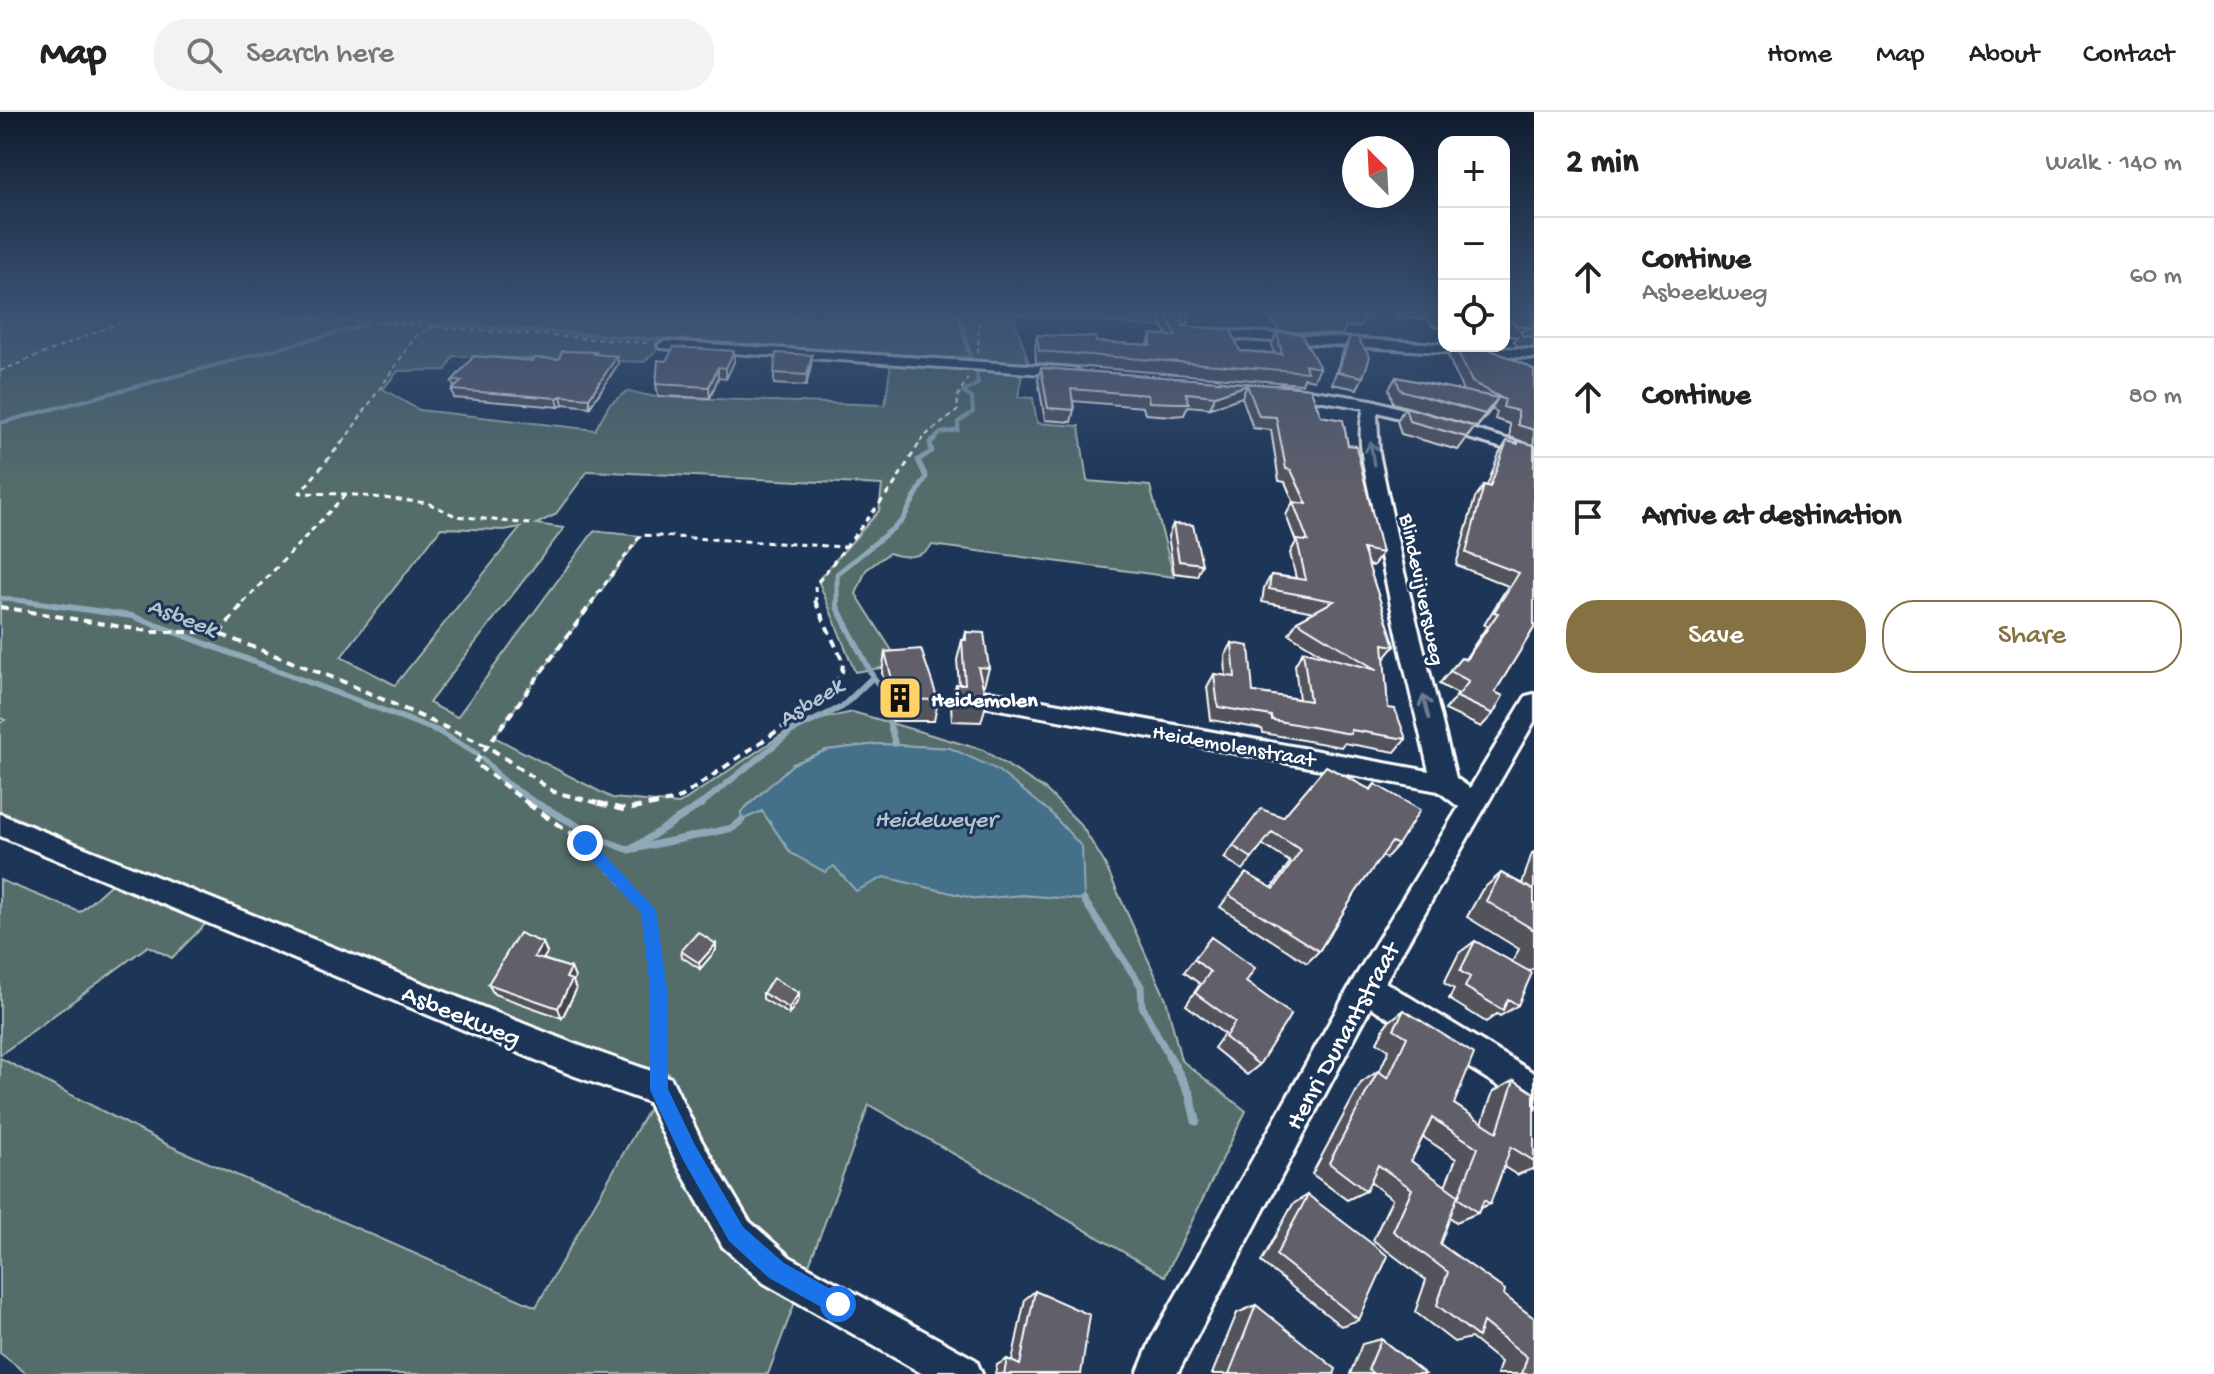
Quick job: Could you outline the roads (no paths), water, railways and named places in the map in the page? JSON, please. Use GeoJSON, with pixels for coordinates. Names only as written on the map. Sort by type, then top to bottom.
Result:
{"type":"FeatureCollection","features":[{"type":"Feature","properties":{"kind":"street"},"geometry":{"type":"LineString","coordinates":[[1065,372],[1096,374]]}},
{"type":"Feature","properties":{"kind":"street"},"geometry":{"type":"LineString","coordinates":[[1260,388],[1305,392],[1372,405],[1534,452]]}},
{"type":"Feature","properties":{"kind":"street","name":"Blindevijversweg"},"geometry":{"type":"LineString","coordinates":[[1372,405],[1367,419],[1391,570],[1445,783]]}},
{"type":"Feature","properties":{"kind":"street","name":"Heidemolenstraat"},"geometry":{"type":"LineString","coordinates":[[988,699],[1445,783],[1474,804]]}},
{"type":"Feature","properties":{"kind":"street","name":"Henri Dunantstraat"},"geometry":{"type":"LineString","coordinates":[[1157,1374],[1166,1352],[1366,987],[1534,702]]}},
{"type":"Feature","properties":{"kind":"street","name":"Asbeekweg"},"geometry":{"type":"LineString","coordinates":[[0,825],[572,1059],[659,1090],[689,1152],[736,1234],[777,1270],[962,1374]]}},
{"type":"Feature","properties":{"kind":"street"},"geometry":{"type":"LineString","coordinates":[[1366,987],[1534,1092]]}},
{"type":"Feature","properties":{"kind":"water","name":"Heideweyer"},"geometry":{"type":"Polygon","coordinates":[[[878,744],[950,748],[996,769],[1049,811],[1082,847],[1084,900],[1022,895],[977,899],[884,877],[856,891],[834,866],[825,872],[791,853],[762,811],[742,820],[741,812],[793,764],[827,750],[878,744]]]}},
{"type":"Feature","properties":{"kind":"waterway"},"geometry":{"type":"LineString","coordinates":[[0,423],[191,372]]}},
{"type":"Feature","properties":{"kind":"waterway","name":"Asbeek"},"geometry":{"type":"LineString","coordinates":[[931,442],[941,433],[958,430],[958,422],[973,412],[972,398],[963,392],[978,384],[976,372]]}},
{"type":"Feature","properties":{"kind":"waterway","name":"Asbeek"},"geometry":{"type":"LineString","coordinates":[[873,677],[837,607],[837,574],[902,521],[926,477],[918,460],[932,451],[931,442]]}},
{"type":"Feature","properties":{"kind":"waterway","name":"Asbeek"},"geometry":{"type":"LineString","coordinates":[[0,598],[39,603]]}},
{"type":"Feature","properties":{"kind":"waterway","name":"Asbeek"},"geometry":{"type":"LineString","coordinates":[[25,601],[132,616],[438,731],[477,754]]}},
{"type":"Feature","properties":{"kind":"waterway","name":"Asbeek"},"geometry":{"type":"LineString","coordinates":[[700,805],[792,731],[842,707],[873,677]]}},
{"type":"Feature","properties":{"kind":"waterway"},"geometry":{"type":"LineString","coordinates":[[873,677],[880,686],[895,744]]}},
{"type":"Feature","properties":{"kind":"waterway","name":"Asbeek"},"geometry":{"type":"LineString","coordinates":[[483,759],[504,782],[539,805]]}},
{"type":"Feature","properties":{"kind":"waterway","name":"Asbeek"},"geometry":{"type":"LineString","coordinates":[[536,803],[605,841],[630,850],[700,805]]}},
{"type":"Feature","properties":{"kind":"waterway","name":"Asbeek"},"geometry":{"type":"LineString","coordinates":[[633,849],[733,828],[742,820]]}},
{"type":"Feature","properties":{"kind":"waterway"},"geometry":{"type":"LineString","coordinates":[[1084,900],[1141,986],[1142,1006],[1170,1058]]}},
{"type":"Feature","properties":{"kind":"waterway"},"geometry":{"type":"LineString","coordinates":[[1169,1056],[1190,1095],[1196,1121]]}},
{"type":"Feature","properties":{"kind":"place","name":"Heidemolen"},"geometry":{"type":"Point","coordinates":[900,698]}}]}
